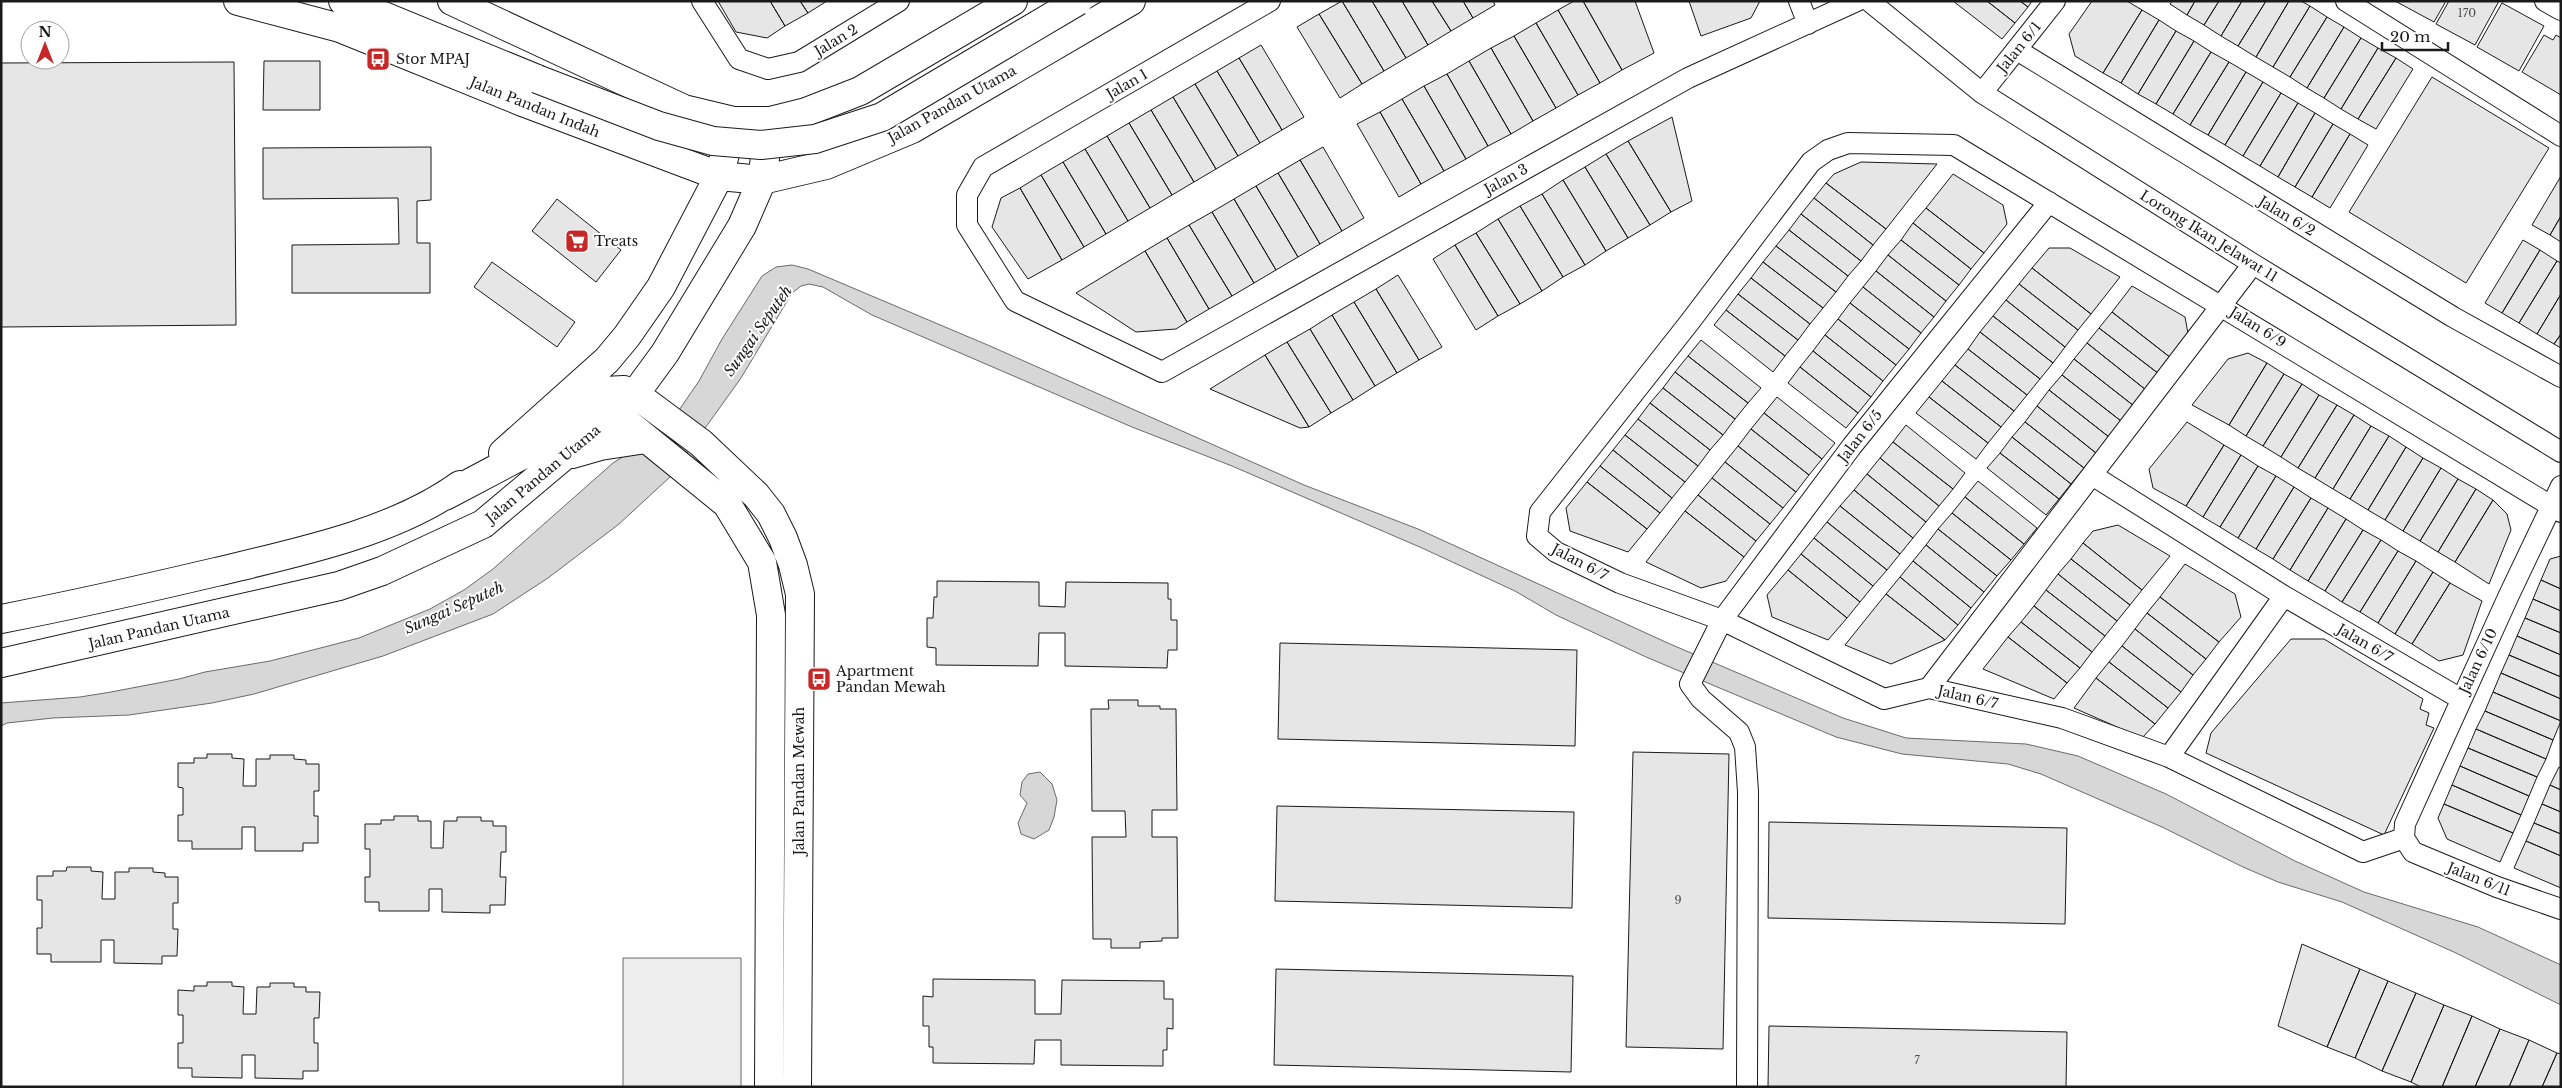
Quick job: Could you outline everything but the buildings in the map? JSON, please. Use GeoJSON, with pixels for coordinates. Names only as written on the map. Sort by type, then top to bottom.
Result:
{"type":"FeatureCollection","features":[{"type":"Feature","properties":{"kind":"main road","name":"Jalan Pandan Indah"},"geometry":{"type":"LineString","coordinates":[[238,1],[340,28],[639,148],[720,176]]}},
{"type":"Feature","properties":{"kind":"main road"},"geometry":{"type":"LineString","coordinates":[[343,1],[659,126],[713,141],[761,145],[815,140],[882,117],[1078,1]]}},
{"type":"Feature","properties":{"kind":"main road"},"geometry":{"type":"LineString","coordinates":[[452,1],[684,109],[734,121],[770,121],[806,112],[860,91],[1013,1]]}},
{"type":"Feature","properties":{"kind":"main road","name":"Jalan Pandan Utama"},"geometry":{"type":"LineString","coordinates":[[720,176],[762,180],[826,165],[884,142],[938,114],[1131,1]]}},
{"type":"Feature","properties":{"kind":"main road"},"geometry":{"type":"LineString","coordinates":[[860,91],[848,109],[848,126],[852,132],[870,144],[884,142]]}},
{"type":"Feature","properties":{"kind":"main road"},"geometry":{"type":"LineString","coordinates":[[639,148],[658,141],[665,133],[668,122],[660,97]]}},
{"type":"Feature","properties":{"kind":"main road"},"geometry":{"type":"LineString","coordinates":[[445,496],[497,458],[607,360],[627,336],[661,287],[720,176],[734,121]]}},
{"type":"Feature","properties":{"kind":"main road"},"geometry":{"type":"LineString","coordinates":[[1,619],[72,605],[314,549],[404,515],[445,496],[544,443],[610,402],[624,390],[635,394],[666,352],[742,226],[762,180],[770,121]]}},
{"type":"Feature","properties":{"kind":"main road"},"geometry":{"type":"LineString","coordinates":[[665,416],[657,397],[656,379],[666,352]]}},
{"type":"Feature","properties":{"kind":"main road"},"geometry":{"type":"LineString","coordinates":[[607,360],[603,375],[610,402]]}},
{"type":"Feature","properties":{"kind":"main road","name":"Jalan Pandan Mewah"},"geometry":{"type":"LineString","coordinates":[[635,394],[701,444],[756,495],[771,514],[794,564],[800,594],[797,1087]]}},
{"type":"Feature","properties":{"kind":"main road","name":"Jalan Pandan Utama"},"geometry":{"type":"LineString","coordinates":[[1,663],[339,586],[382,571],[484,524],[566,456],[610,402]]}},
{"type":"Feature","properties":{"kind":"main road","name":"Jalan Pandan Mewah"},"geometry":{"type":"LineString","coordinates":[[610,402],[646,439],[682,465],[727,504],[762,562],[771,615],[769,1087]]}},
{"type":"Feature","properties":{"kind":"main road"},"geometry":{"type":"LineString","coordinates":[[566,456],[600,446],[646,439]]}},
{"type":"Feature","properties":{"kind":"street","name":"Jalan 2"},"geometry":{"type":"LineString","coordinates":[[702,1],[739,59],[768,69],[799,62],[899,1]]}},
{"type":"Feature","properties":{"kind":"street"},"geometry":{"type":"LineString","coordinates":[[1800,1],[1808,24]]}},
{"type":"Feature","properties":{"kind":"street","name":"Jalan 3"},"geometry":{"type":"LineString","coordinates":[[1162,372],[1688,78],[1857,1]]}},
{"type":"Feature","properties":{"kind":"street","name":"Lorong Ikan Jelawat 11"},"geometry":{"type":"LineString","coordinates":[[1869,1],[1982,93],[2253,264],[2561,452]]}},
{"type":"Feature","properties":{"kind":"street","name":"Jalan 6/1"},"geometry":{"type":"LineString","coordinates":[[1982,93],[2055,1]]}},
{"type":"Feature","properties":{"kind":"street"},"geometry":{"type":"LineString","coordinates":[[2346,1],[2561,136]]}},
{"type":"Feature","properties":{"kind":"street"},"geometry":{"type":"LineString","coordinates":[[2545,1],[2561,10]]}},
{"type":"Feature","properties":{"kind":"street","name":"Jalan 1"},"geometry":{"type":"LineString","coordinates":[[1162,372],[1015,301],[967,225],[967,195],[983,167],[1267,2]]}},
{"type":"Feature","properties":{"kind":"street","name":"Jalan 6/2"},"geometry":{"type":"LineString","coordinates":[[2016,50],[2453,317],[2561,377]]}},
{"type":"Feature","properties":{"kind":"street","name":"Jalan 6/9"},"geometry":{"type":"LineString","coordinates":[[1538,536],[1540,512],[1690,324],[1811,162],[1828,150],[1848,143],[1954,145],[2222,305],[2556,509]]}},
{"type":"Feature","properties":{"kind":"street","name":"Jalan 6/5"},"geometry":{"type":"LineString","coordinates":[[1747,1087],[1748,792],[1745,747],[1740,732],[1701,699],[1690,684],[1722,620],[1852,446],[2049,202]]}},
{"type":"Feature","properties":{"kind":"street"},"geometry":{"type":"LineString","coordinates":[[1929,688],[2253,264]]}},
{"type":"Feature","properties":{"kind":"street","name":"Jalan 6/7"},"geometry":{"type":"LineString","coordinates":[[2092,475],[2284,596],[2461,699]]}},
{"type":"Feature","properties":{"kind":"street","name":"Jalan 6/10"},"geometry":{"type":"LineString","coordinates":[[2404,838],[2405,824],[2461,699],[2556,509],[2561,486]]}},
{"type":"Feature","properties":{"kind":"street","name":"Jalan 6/7"},"geometry":{"type":"LineString","coordinates":[[1538,536],[1556,552],[1620,583],[1722,620],[1884,699],[1929,688],[2062,718],[2169,757],[2363,852],[2404,838]]}},
{"type":"Feature","properties":{"kind":"street"},"geometry":{"type":"LineString","coordinates":[[2169,757],[2284,596]]}},
{"type":"Feature","properties":{"kind":"street","name":"Jalan 6/11"},"geometry":{"type":"LineString","coordinates":[[2404,838],[2413,852],[2497,887],[2561,909]]}},
{"type":"Feature","properties":{"kind":"shaded area"},"geometry":{"type":"Polygon","coordinates":[[[623,958],[741,958],[741,1087],[623,1087],[623,958]]]}},
{"type":"Feature","properties":{"kind":"water","name":"Sungai Seputeh"},"geometry":{"type":"Polygon","coordinates":[[[792,265],[808,269],[990,346],[1304,485],[1418,529],[1670,644],[1843,718],[1906,738],[2026,744],[2078,756],[2166,794],[2295,861],[2364,892],[2478,927],[2561,965],[2561,1005],[2456,953],[2342,902],[2278,882],[2162,827],[2041,774],[2008,764],[1902,754],[1836,737],[1646,657],[1556,615],[1515,591],[1422,548],[1232,466],[1132,427],[872,315],[823,287],[809,284],[801,286],[792,293],[741,378],[670,477],[619,524],[548,578],[493,614],[383,656],[254,694],[212,703],[129,715],[53,718],[7,723],[1,726],[1,703],[80,697],[270,661],[359,638],[430,609],[464,590],[493,569],[613,463],[657,435],[675,416],[699,381],[722,339],[762,276],[776,267],[792,265]]]}},
{"type":"Feature","properties":{"kind":"water"},"geometry":{"type":"Polygon","coordinates":[[[1040,772],[1052,784],[1057,800],[1049,830],[1034,839],[1021,834],[1018,823],[1027,803],[1020,795],[1022,782],[1028,774],[1040,772]]]}},
{"type":"Feature","properties":{"kind":"place","name":"Stor MPAJ"},"geometry":{"type":"Point","coordinates":[378,59]}},
{"type":"Feature","properties":{"kind":"place","name":"Treats"},"geometry":{"type":"Point","coordinates":[577,241]}},
{"type":"Feature","properties":{"kind":"place","name":"Apartment Pandan Mewah"},"geometry":{"type":"Point","coordinates":[819,679]}}]}
